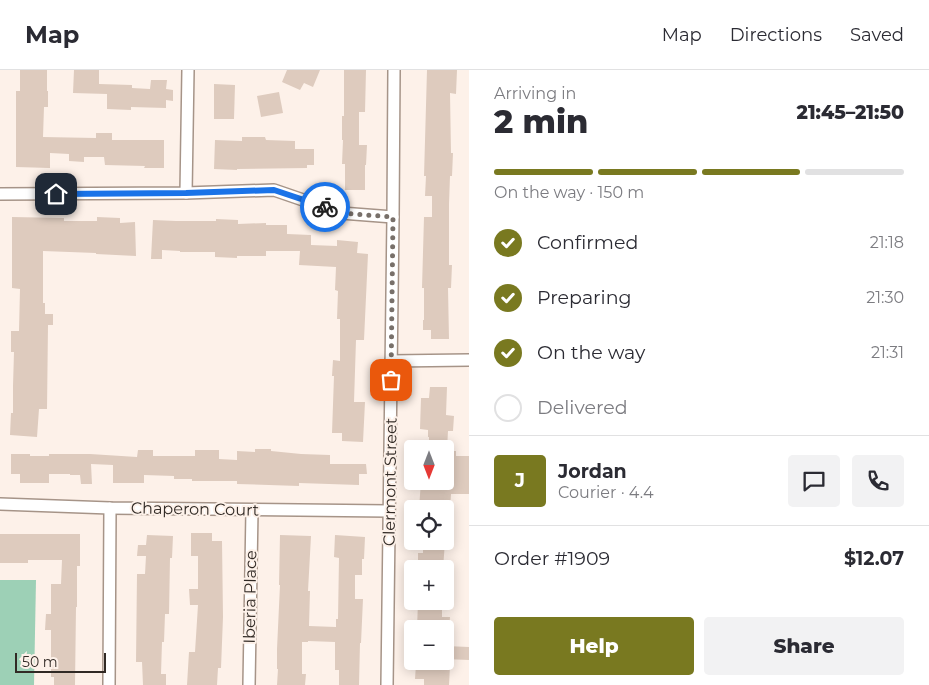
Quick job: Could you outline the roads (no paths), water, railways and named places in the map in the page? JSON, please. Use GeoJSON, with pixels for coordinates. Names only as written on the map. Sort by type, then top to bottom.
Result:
{"type":"FeatureCollection","features":[{"type":"Feature","properties":{"kind":"street"},"geometry":{"type":"LineString","coordinates":[[186,193],[188,70]]}},
{"type":"Feature","properties":{"kind":"street","name":"Clermont Street"},"geometry":{"type":"LineString","coordinates":[[387,685],[394,70]]}},
{"type":"Feature","properties":{"kind":"street"},"geometry":{"type":"LineString","coordinates":[[0,194],[186,193],[274,190],[341,213],[393,217]]}},
{"type":"Feature","properties":{"kind":"street"},"geometry":{"type":"LineString","coordinates":[[392,361],[469,360]]}},
{"type":"Feature","properties":{"kind":"street","name":"Chaperon Court"},"geometry":{"type":"LineString","coordinates":[[0,504],[110,508],[390,511]]}},
{"type":"Feature","properties":{"kind":"street"},"geometry":{"type":"LineString","coordinates":[[109,685],[110,508]]}},
{"type":"Feature","properties":{"kind":"street","name":"Iberia Place"},"geometry":{"type":"LineString","coordinates":[[249,685],[252,510]]}}]}
